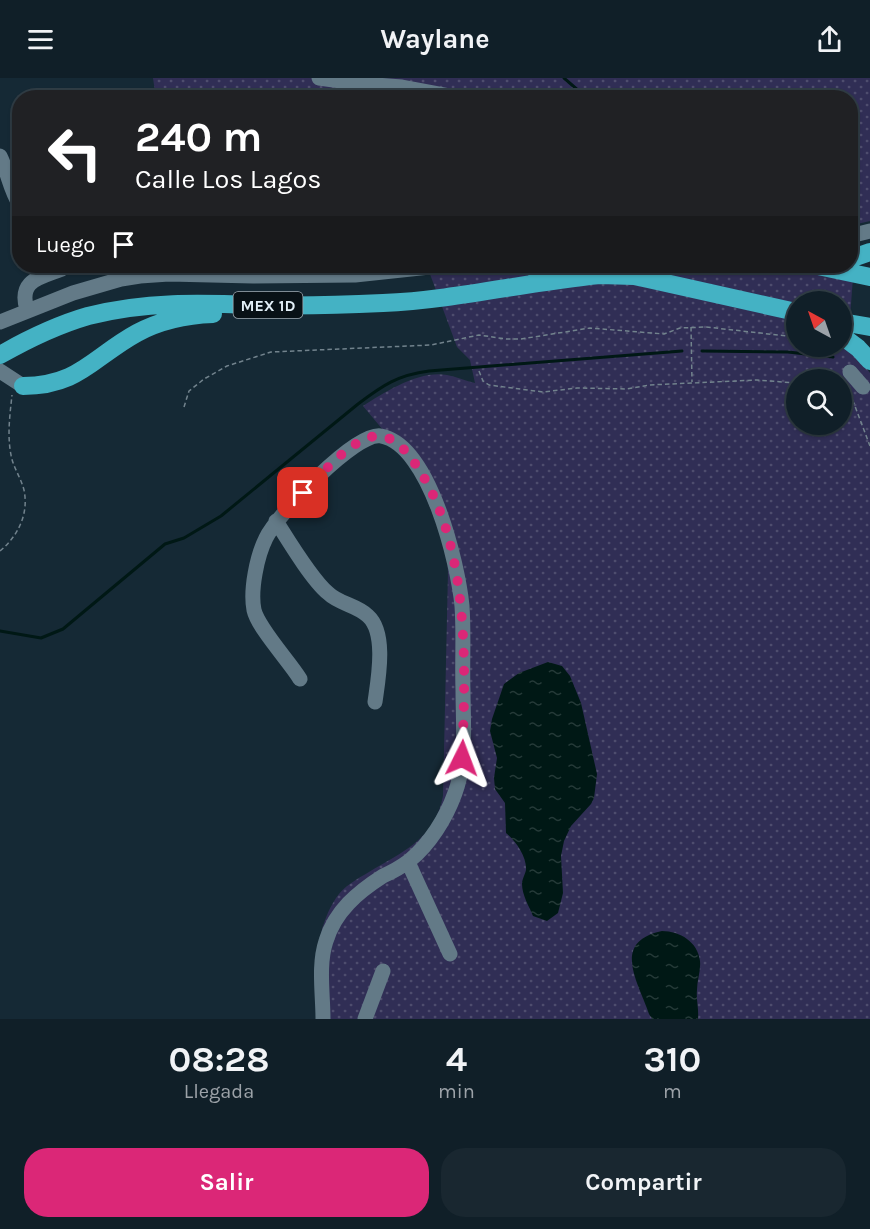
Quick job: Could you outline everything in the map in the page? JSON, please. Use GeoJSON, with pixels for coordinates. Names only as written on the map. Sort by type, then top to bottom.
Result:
{"type":"FeatureCollection","features":[{"type":"Feature","properties":{"kind":"highway"},"geometry":{"type":"LineString","coordinates":[[539,278],[550,273]]}},
{"type":"Feature","properties":{"kind":"highway","name":"MEX 1D"},"geometry":{"type":"LineString","coordinates":[[0,355],[47,331],[86,317],[147,305],[386,303],[557,273]]}},
{"type":"Feature","properties":{"kind":"highway"},"geometry":{"type":"LineString","coordinates":[[851,273],[870,277]]}},
{"type":"Feature","properties":{"kind":"highway","name":"MEX 1D"},"geometry":{"type":"LineString","coordinates":[[0,349],[45,326],[84,312],[146,300],[181,297],[305,297],[385,294],[539,278],[634,276],[786,310]]}},
{"type":"Feature","properties":{"kind":"highway"},"geometry":{"type":"LineString","coordinates":[[539,278],[633,285],[786,319]]}},
{"type":"Feature","properties":{"kind":"highway"},"geometry":{"type":"LineString","coordinates":[[21,385],[40,386],[75,375],[136,333],[170,319],[258,305]]}},
{"type":"Feature","properties":{"kind":"highway"},"geometry":{"type":"LineString","coordinates":[[852,324],[870,327]]}},
{"type":"Feature","properties":{"kind":"highway"},"geometry":{"type":"LineString","coordinates":[[852,344],[870,361]]}},
{"type":"Feature","properties":{"kind":"street"},"geometry":{"type":"LineString","coordinates":[[319,78],[418,90]]}},
{"type":"Feature","properties":{"kind":"street"},"geometry":{"type":"LineString","coordinates":[[0,156],[8,172],[12,188]]}},
{"type":"Feature","properties":{"kind":"street"},"geometry":{"type":"LineString","coordinates":[[27,310],[24,297],[28,286],[49,273]]}},
{"type":"Feature","properties":{"kind":"street"},"geometry":{"type":"LineString","coordinates":[[64,273],[73,292]]}},
{"type":"Feature","properties":{"kind":"street"},"geometry":{"type":"LineString","coordinates":[[0,322],[73,292],[121,279],[154,274],[291,276],[374,273]]}},
{"type":"Feature","properties":{"kind":"street"},"geometry":{"type":"LineString","coordinates":[[0,371],[21,385]]}},
{"type":"Feature","properties":{"kind":"street"},"geometry":{"type":"LineString","coordinates":[[300,679],[262,629],[254,611],[253,585],[265,540],[276,521],[330,466],[365,438],[380,435],[394,441],[408,453],[424,476],[446,528],[462,607],[462,758],[456,791],[430,840],[408,862],[351,899],[334,920],[325,942],[322,976],[323,1019]]}},
{"type":"Feature","properties":{"kind":"street"},"geometry":{"type":"LineString","coordinates":[[276,521],[327,593],[352,605],[369,617],[375,627],[379,640],[375,702]]}},
{"type":"Feature","properties":{"kind":"street"},"geometry":{"type":"LineString","coordinates":[[408,862],[450,954]]}},
{"type":"Feature","properties":{"kind":"street"},"geometry":{"type":"LineString","coordinates":[[365,1019],[383,971]]}},
{"type":"Feature","properties":{"kind":"path"},"geometry":{"type":"LineString","coordinates":[[184,407],[189,391],[204,379],[227,366],[271,352],[431,345],[479,335],[521,339],[590,328],[664,334],[691,326],[786,337]]}},
{"type":"Feature","properties":{"kind":"path"},"geometry":{"type":"LineString","coordinates":[[691,326],[692,383]]}},
{"type":"Feature","properties":{"kind":"path"},"geometry":{"type":"LineString","coordinates":[[479,371],[483,381],[489,385],[543,392],[577,388],[627,388],[756,380],[786,382]]}},
{"type":"Feature","properties":{"kind":"path"},"geometry":{"type":"LineString","coordinates":[[0,551],[12,540],[21,525],[25,509],[24,490],[11,456],[9,434],[13,391],[21,385]]}},
{"type":"Feature","properties":{"kind":"path"},"geometry":{"type":"LineString","coordinates":[[856,388],[870,446]]}},
{"type":"Feature","properties":{"kind":"shaded area"},"geometry":{"type":"Polygon","coordinates":[[[153,78],[870,78],[870,221],[858,224],[858,90],[155,90],[153,78]]]}},
{"type":"Feature","properties":{"kind":"shaded area"},"geometry":{"type":"Polygon","coordinates":[[[430,273],[853,273],[852,291],[786,291],[786,357],[852,357],[852,349],[870,373],[870,1019],[318,1019],[319,941],[328,912],[336,898],[351,883],[405,851],[425,834],[439,811],[443,796],[448,572],[446,547],[414,467],[363,406],[403,383],[425,376],[447,375],[475,383],[470,360],[457,347],[430,273]]]}},
{"type":"Feature","properties":{"kind":"water"},"geometry":{"type":"Polygon","coordinates":[[[548,662],[562,666],[570,676],[581,703],[597,774],[594,798],[571,826],[564,841],[561,856],[563,893],[558,913],[547,921],[533,916],[523,892],[525,860],[506,833],[505,803],[495,789],[497,758],[490,731],[504,684],[519,673],[548,662]]]}},
{"type":"Feature","properties":{"kind":"water"},"geometry":{"type":"Polygon","coordinates":[[[662,931],[681,935],[692,943],[699,954],[698,1019],[652,1019],[649,1014],[635,977],[632,954],[637,944],[646,936],[662,931]]]}},
{"type":"Feature","properties":{"kind":"waterway"},"geometry":{"type":"LineString","coordinates":[[564,78],[578,90]]}},
{"type":"Feature","properties":{"kind":"waterway"},"geometry":{"type":"LineString","coordinates":[[0,631],[41,638],[63,629],[165,544],[184,538],[221,516],[358,404],[383,386],[400,378],[429,371],[682,351]]}},
{"type":"Feature","properties":{"kind":"waterway"},"geometry":{"type":"LineString","coordinates":[[702,351],[786,352]]}},
{"type":"Feature","properties":{"kind":"route"},"geometry":{"type":"LineString","coordinates":[[303,493],[352,447],[365,438],[380,435],[401,446],[424,476],[446,528],[462,607],[462,758]]}}]}
